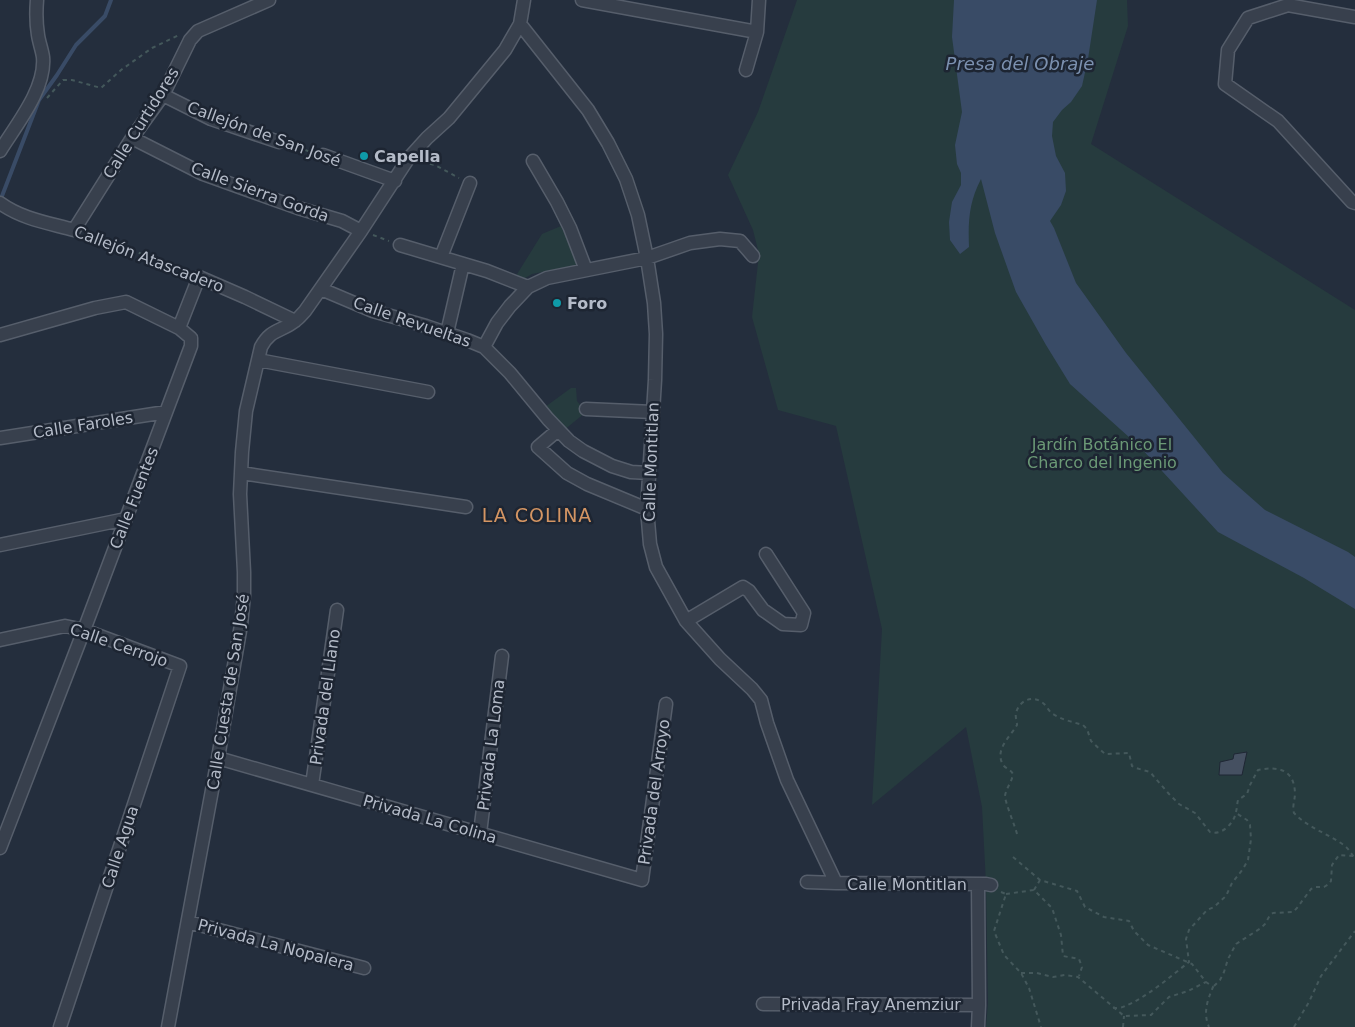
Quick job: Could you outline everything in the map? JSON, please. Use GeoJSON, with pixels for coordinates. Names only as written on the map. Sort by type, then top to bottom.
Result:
{"type":"FeatureCollection","features":[{"type":"Feature","properties":{"kind":"street"},"geometry":{"type":"LineString","coordinates":[[0,151],[27,109],[42,75],[43,58],[38,36],[37,0]]}},
{"type":"Feature","properties":{"kind":"street","name":"Calle Curtidores"},"geometry":{"type":"LineString","coordinates":[[74,230],[132,138],[162,95],[190,40],[198,30],[268,0]]}},
{"type":"Feature","properties":{"kind":"street","name":"Calle Cuesta de San José"},"geometry":{"type":"LineString","coordinates":[[168,1027],[241,625],[244,595],[240,494],[242,452],[246,411],[261,348],[266,338],[295,321],[305,311],[395,181],[408,159],[449,118],[505,50],[520,24],[524,0]]}},
{"type":"Feature","properties":{"kind":"street"},"geometry":{"type":"LineString","coordinates":[[582,0],[757,32]]}},
{"type":"Feature","properties":{"kind":"street"},"geometry":{"type":"LineString","coordinates":[[746,70],[757,32],[759,0]]}},
{"type":"Feature","properties":{"kind":"street"},"geometry":{"type":"LineString","coordinates":[[1355,17],[1288,4],[1248,18],[1228,50],[1225,84],[1278,121],[1352,202],[1355,203]]}},
{"type":"Feature","properties":{"kind":"street","name":"Calle Montitlan"},"geometry":{"type":"LineString","coordinates":[[520,24],[588,110],[608,143],[626,179],[638,215],[654,303],[656,334],[647,509],[650,544],[656,567],[686,621],[720,659],[762,700],[766,723],[787,780],[836,883]]}},
{"type":"Feature","properties":{"kind":"street","name":"Callejón de San José"},"geometry":{"type":"LineString","coordinates":[[162,95],[211,119],[279,142]]}},
{"type":"Feature","properties":{"kind":"street","name":"Calle Sierra Gorda"},"geometry":{"type":"LineString","coordinates":[[132,138],[204,174],[298,208],[342,221],[361,231]]}},
{"type":"Feature","properties":{"kind":"street","name":"Callejón de San José"},"geometry":{"type":"LineString","coordinates":[[323,155],[395,181]]}},
{"type":"Feature","properties":{"kind":"street"},"geometry":{"type":"LineString","coordinates":[[533,161],[570,228],[586,270]]}},
{"type":"Feature","properties":{"kind":"street"},"geometry":{"type":"LineString","coordinates":[[441,257],[470,183]]}},
{"type":"Feature","properties":{"kind":"street","name":"Callejón Atascadero"},"geometry":{"type":"LineString","coordinates":[[0,203],[23,216],[74,230]]}},
{"type":"Feature","properties":{"kind":"street"},"geometry":{"type":"LineString","coordinates":[[484,347],[497,324],[528,287],[547,278],[647,258],[690,243],[720,239],[740,241],[753,256]]}},
{"type":"Feature","properties":{"kind":"street"},"geometry":{"type":"LineString","coordinates":[[400,245],[463,264],[528,287]]}},
{"type":"Feature","properties":{"kind":"street"},"geometry":{"type":"LineString","coordinates":[[447,333],[463,264]]}},
{"type":"Feature","properties":{"kind":"street"},"geometry":{"type":"LineString","coordinates":[[0,334],[95,308],[126,302],[179,328],[199,277]]}},
{"type":"Feature","properties":{"kind":"street","name":"Callejón Atascadero"},"geometry":{"type":"LineString","coordinates":[[199,277],[295,321]]}},
{"type":"Feature","properties":{"kind":"street","name":"Calle Revueltas"},"geometry":{"type":"LineString","coordinates":[[321,289],[373,311],[426,326],[484,347],[510,373],[569,441],[583,451],[612,466],[631,472],[649,473]]}},
{"type":"Feature","properties":{"kind":"street","name":"Calle Fuentes"},"geometry":{"type":"LineString","coordinates":[[0,848],[192,346],[191,338],[179,328]]}},
{"type":"Feature","properties":{"kind":"street"},"geometry":{"type":"LineString","coordinates":[[258,360],[428,392]]}},
{"type":"Feature","properties":{"kind":"street"},"geometry":{"type":"LineString","coordinates":[[586,409],[653,412]]}},
{"type":"Feature","properties":{"kind":"street","name":"Calle Faroles"},"geometry":{"type":"LineString","coordinates":[[0,438],[166,412]]}},
{"type":"Feature","properties":{"kind":"street"},"geometry":{"type":"LineString","coordinates":[[558,430],[538,448],[567,473],[647,509]]}},
{"type":"Feature","properties":{"kind":"street"},"geometry":{"type":"LineString","coordinates":[[241,473],[466,507]]}},
{"type":"Feature","properties":{"kind":"street"},"geometry":{"type":"LineString","coordinates":[[0,545],[126,519]]}},
{"type":"Feature","properties":{"kind":"street"},"geometry":{"type":"LineString","coordinates":[[686,621],[743,587],[749,591],[763,610],[783,624],[801,626],[804,613],[766,554]]}},
{"type":"Feature","properties":{"kind":"street","name":"Privada del Llano"},"geometry":{"type":"LineString","coordinates":[[312,785],[337,610]]}},
{"type":"Feature","properties":{"kind":"street","name":"Calle Cerrojo"},"geometry":{"type":"LineString","coordinates":[[0,640],[65,626],[84,630],[180,666]]}},
{"type":"Feature","properties":{"kind":"street","name":"Privada La Loma"},"geometry":{"type":"LineString","coordinates":[[480,833],[502,656]]}},
{"type":"Feature","properties":{"kind":"street","name":"Calle Agua"},"geometry":{"type":"LineString","coordinates":[[60,1027],[180,666]]}},
{"type":"Feature","properties":{"kind":"street","name":"Privada del Arroyo"},"geometry":{"type":"LineString","coordinates":[[642,880],[666,704]]}},
{"type":"Feature","properties":{"kind":"street","name":"Privada La Colina"},"geometry":{"type":"LineString","coordinates":[[218,758],[642,880]]}},
{"type":"Feature","properties":{"kind":"street","name":"Calle Montitlan"},"geometry":{"type":"LineString","coordinates":[[807,882],[984,885]]}},
{"type":"Feature","properties":{"kind":"street"},"geometry":{"type":"LineString","coordinates":[[978,1027],[984,885]]}},
{"type":"Feature","properties":{"kind":"street","name":"Privada La Nopalera"},"geometry":{"type":"LineString","coordinates":[[188,922],[364,968]]}},
{"type":"Feature","properties":{"kind":"street","name":"Privada Fray Anemziur"},"geometry":{"type":"LineString","coordinates":[[763,1004],[979,1005]]}},
{"type":"Feature","properties":{"kind":"path"},"geometry":{"type":"LineString","coordinates":[[46,100],[63,80],[72,80],[101,88],[152,48],[179,35]]}},
{"type":"Feature","properties":{"kind":"path","name":"Callejón de San José"},"geometry":{"type":"LineString","coordinates":[[279,142],[323,155]]}},
{"type":"Feature","properties":{"kind":"path"},"geometry":{"type":"LineString","coordinates":[[435,165],[470,183]]}},
{"type":"Feature","properties":{"kind":"path","name":"Callejón Atascadero"},"geometry":{"type":"LineString","coordinates":[[74,230],[127,248],[199,277]]}},
{"type":"Feature","properties":{"kind":"path"},"geometry":{"type":"LineString","coordinates":[[361,231],[400,245]]}},
{"type":"Feature","properties":{"kind":"path"},"geometry":{"type":"LineString","coordinates":[[1017,834],[1006,800],[1006,790],[1013,774],[1005,768],[1002,763],[1001,754],[1003,745],[1017,725],[1018,707],[1023,701],[1029,699],[1042,701],[1052,714],[1083,725],[1087,729],[1091,741],[1105,754],[1129,753],[1132,766],[1150,772],[1179,804],[1195,813],[1210,832],[1222,832],[1233,819],[1238,800],[1248,794],[1250,785],[1258,770],[1273,768],[1286,771],[1290,775],[1294,789],[1294,813],[1314,829],[1347,847],[1354,857]]}},
{"type":"Feature","properties":{"kind":"path"},"geometry":{"type":"LineString","coordinates":[[1189,962],[1186,939],[1189,930],[1207,910],[1214,907],[1226,896],[1232,883],[1248,860],[1251,839],[1250,825],[1236,813]]}},
{"type":"Feature","properties":{"kind":"path"},"geometry":{"type":"LineString","coordinates":[[1209,1027],[1205,1011],[1213,987],[1220,980],[1236,944],[1266,924],[1273,913],[1293,912],[1311,889],[1324,887],[1329,884],[1331,881],[1332,865],[1339,855],[1354,857]]}},
{"type":"Feature","properties":{"kind":"path"},"geometry":{"type":"LineString","coordinates":[[1013,857],[1040,880],[1077,891],[1085,907],[1104,917],[1129,921],[1134,931],[1148,945],[1189,962],[1206,982],[1213,987]]}},
{"type":"Feature","properties":{"kind":"path"},"geometry":{"type":"LineString","coordinates":[[1034,890],[1040,880]]}},
{"type":"Feature","properties":{"kind":"path"},"geometry":{"type":"LineString","coordinates":[[984,885],[1006,894],[1034,890]]}},
{"type":"Feature","properties":{"kind":"path"},"geometry":{"type":"LineString","coordinates":[[1034,890],[1052,908],[1061,935],[1063,956],[1079,958],[1082,967],[1078,977]]}},
{"type":"Feature","properties":{"kind":"path"},"geometry":{"type":"LineString","coordinates":[[1006,894],[994,931],[1004,955],[1021,973],[1029,988],[1041,1027]]}},
{"type":"Feature","properties":{"kind":"path"},"geometry":{"type":"LineString","coordinates":[[1294,1027],[1310,1002],[1321,976],[1355,931]]}},
{"type":"Feature","properties":{"kind":"path"},"geometry":{"type":"LineString","coordinates":[[1114,1008],[1124,1007],[1144,996],[1189,962]]}},
{"type":"Feature","properties":{"kind":"path"},"geometry":{"type":"LineString","coordinates":[[1021,973],[1037,973],[1053,977],[1065,975],[1078,977],[1124,1016],[1151,1014],[1169,997],[1206,982]]}},
{"type":"Feature","properties":{"kind":"path"},"geometry":{"type":"LineString","coordinates":[[1123,1027],[1124,1016]]}},
{"type":"Feature","properties":{"kind":"green space","name":"Jardín Botánico El Charco del Ingenio"},"geometry":{"type":"Polygon","coordinates":[[[797,0],[1127,0],[1128,26],[1091,144],[1355,310],[1355,1027],[986,1027],[988,1003],[986,884],[982,807],[966,727],[872,805],[882,629],[836,426],[778,410],[752,317],[759,254],[753,230],[728,175],[758,112],[797,0]]]}},
{"type":"Feature","properties":{"kind":"green space"},"geometry":{"type":"Polygon","coordinates":[[[561,226],[579,265],[532,274],[520,281],[514,279],[542,234],[561,226]]]}},
{"type":"Feature","properties":{"kind":"green space"},"geometry":{"type":"Polygon","coordinates":[[[571,388],[576,388],[577,401],[581,406],[590,404],[586,412],[563,431],[545,407],[571,388]]]}},
{"type":"Feature","properties":{"kind":"water","name":"Presa del Obraje"},"geometry":{"type":"Polygon","coordinates":[[[954,0],[1097,0],[1082,86],[1053,122],[1052,136],[1056,156],[1065,173],[1066,191],[1061,205],[1050,221],[1076,283],[1126,353],[1223,473],[1265,510],[1355,557],[1355,609],[1304,578],[1218,532],[1140,447],[1070,384],[1016,292],[995,233],[981,179],[970,212],[969,247],[960,254],[950,240],[949,222],[952,202],[961,185],[961,173],[957,164],[955,145],[962,112],[952,37],[954,0]]]}},
{"type":"Feature","properties":{"kind":"building"},"geometry":{"type":"Polygon","coordinates":[[[1247,752],[1242,775],[1219,775],[1220,762],[1233,759],[1234,754],[1247,752]]]}},
{"type":"Feature","properties":{"kind":"waterway"},"geometry":{"type":"LineString","coordinates":[[2,196],[39,100],[76,45],[105,16],[111,0]]}},
{"type":"Feature","properties":{"kind":"place","name":"Capella"},"geometry":{"type":"Point","coordinates":[364,156]}},
{"type":"Feature","properties":{"kind":"place","name":"Foro"},"geometry":{"type":"Point","coordinates":[557,303]}},
{"type":"Feature","properties":{"kind":"district","name":"LA COLINA"},"geometry":{"type":"Point","coordinates":[537,515]}}]}
